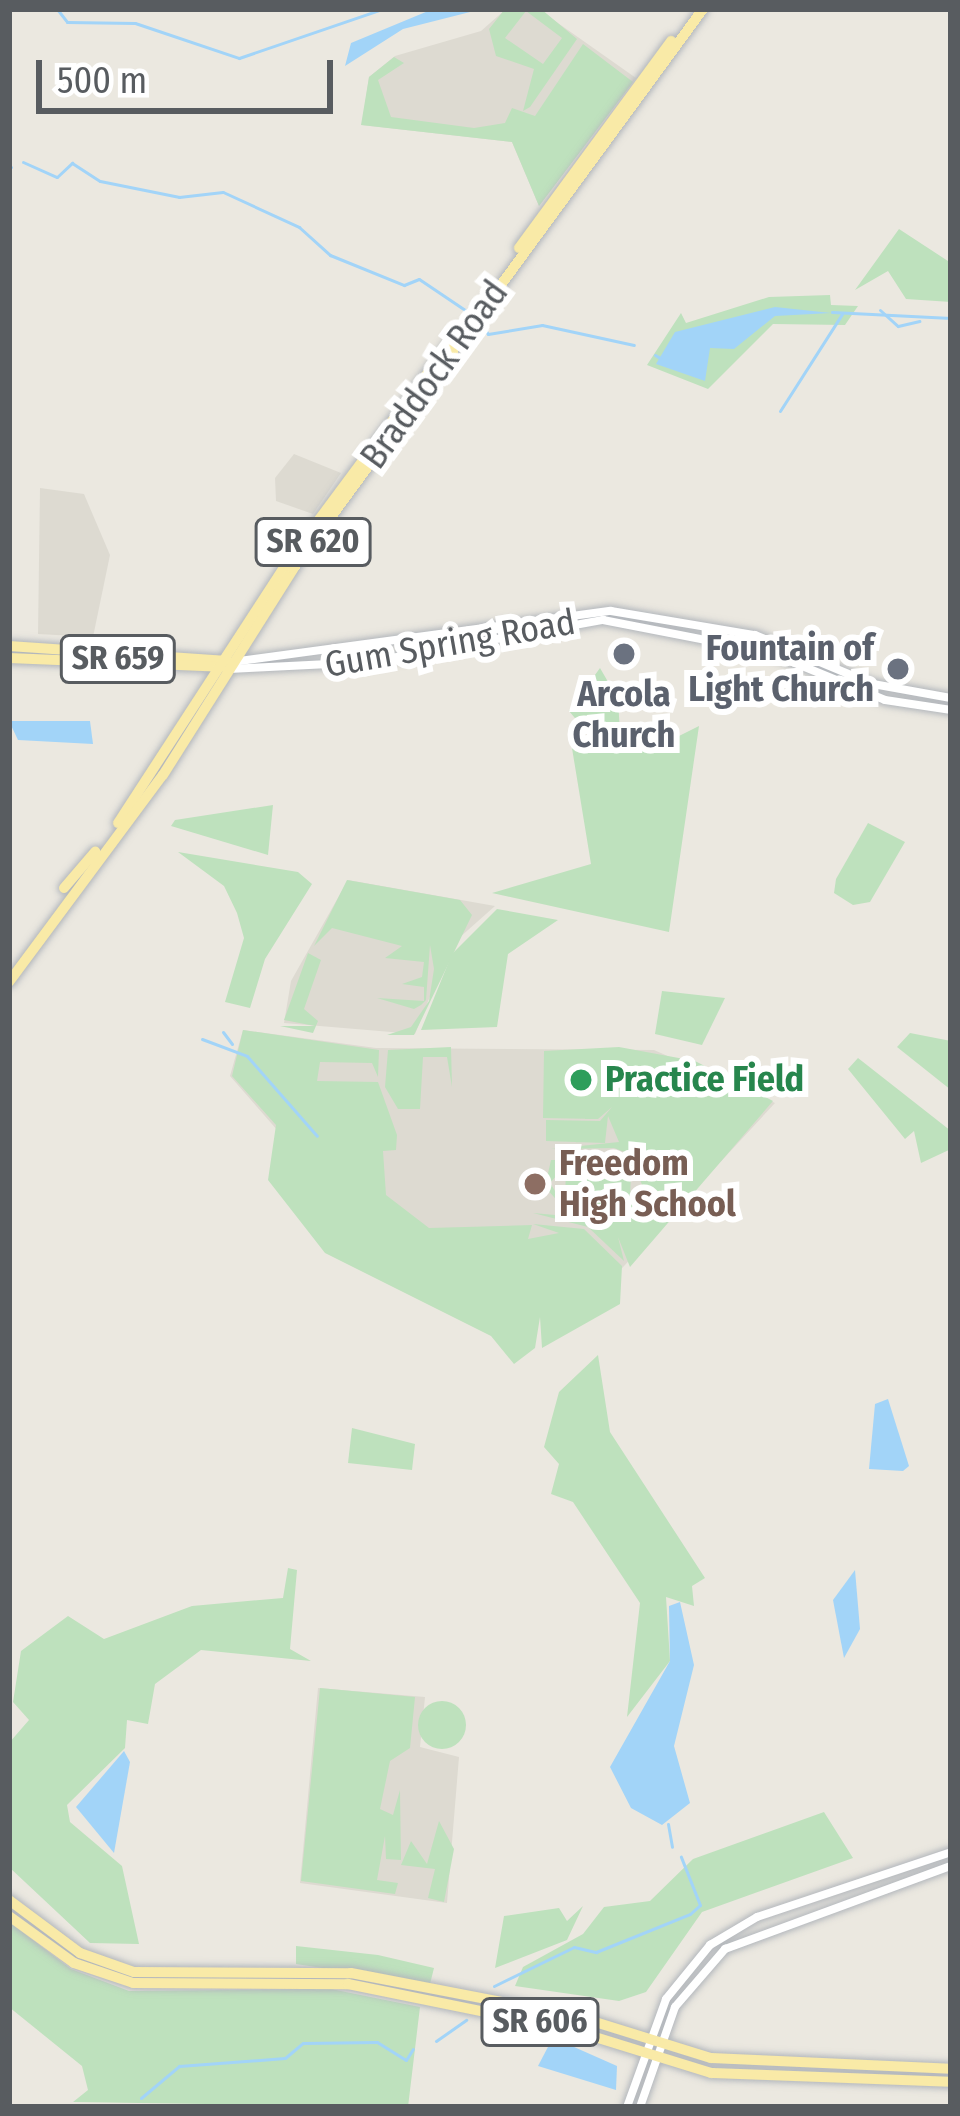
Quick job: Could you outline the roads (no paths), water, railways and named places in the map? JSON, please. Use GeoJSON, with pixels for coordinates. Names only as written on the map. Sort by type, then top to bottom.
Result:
{"type":"FeatureCollection","features":[{"type":"Feature","properties":{"kind":"main road","name":"Braddock Road"},"geometry":{"type":"LineString","coordinates":[[9,982],[134,814],[286,564],[329,503],[699,9]]}},
{"type":"Feature","properties":{"kind":"main road","name":"Braddock Road"},"geometry":{"type":"LineString","coordinates":[[9,970],[699,9]]}},
{"type":"Feature","properties":{"kind":"main road"},"geometry":{"type":"LineString","coordinates":[[472,326],[502,272]]}},
{"type":"Feature","properties":{"kind":"main road"},"geometry":{"type":"LineString","coordinates":[[315,539],[329,503]]}},
{"type":"Feature","properties":{"kind":"main road"},"geometry":{"type":"LineString","coordinates":[[273,599],[286,564]]}},
{"type":"Feature","properties":{"kind":"main road","name":"Gum Spring Road"},"geometry":{"type":"LineString","coordinates":[[9,646],[225,664],[611,611],[755,635],[873,684],[951,698]]}},
{"type":"Feature","properties":{"kind":"main road","name":"Gum Spring Road"},"geometry":{"type":"LineString","coordinates":[[9,658],[369,662],[603,620],[768,652],[870,695],[951,710]]}},
{"type":"Feature","properties":{"kind":"main road"},"geometry":{"type":"LineString","coordinates":[[134,814],[160,759]]}},
{"type":"Feature","properties":{"kind":"main road"},"geometry":{"type":"LineString","coordinates":[[627,2107],[680,1976],[721,1937],[911,1872],[951,1852]]}},
{"type":"Feature","properties":{"kind":"main road"},"geometry":{"type":"LineString","coordinates":[[656,2042],[688,1986],[725,1949],[951,1866]]}},
{"type":"Feature","properties":{"kind":"main road"},"geometry":{"type":"LineString","coordinates":[[882,1893],[911,1872]]}},
{"type":"Feature","properties":{"kind":"main road"},"geometry":{"type":"LineString","coordinates":[[853,1901],[879,1882]]}},
{"type":"Feature","properties":{"kind":"main road","name":"SR 606"},"geometry":{"type":"LineString","coordinates":[[9,1900],[80,1953],[134,1972],[330,1971],[724,2075],[951,2082]]}},
{"type":"Feature","properties":{"kind":"main road"},"geometry":{"type":"LineString","coordinates":[[9,1916],[74,1963],[133,1983],[326,1982],[414,1997],[435,1995]]}},
{"type":"Feature","properties":{"kind":"main road","name":"SR 606"},"geometry":{"type":"LineString","coordinates":[[435,1995],[453,1993],[656,2042],[785,2062],[951,2068]]}},
{"type":"Feature","properties":{"kind":"main road"},"geometry":{"type":"LineString","coordinates":[[640,2107],[651,2055]]}},
{"type":"Feature","properties":{"kind":"main road"},"geometry":{"type":"LineString","coordinates":[[785,2062],[799,2075]]}},
{"type":"Feature","properties":{"kind":"water"},"geometry":{"type":"Polygon","coordinates":[[[433,9],[482,9],[403,29],[345,66],[351,43],[433,9]]]}},
{"type":"Feature","properties":{"kind":"water"},"geometry":{"type":"Polygon","coordinates":[[[775,307],[831,313],[775,316],[734,349],[710,348],[705,381],[656,364],[675,332],[775,307]]]}},
{"type":"Feature","properties":{"kind":"water"},"geometry":{"type":"Polygon","coordinates":[[[9,721],[90,721],[93,744],[18,740],[9,721]]]}},
{"type":"Feature","properties":{"kind":"water"},"geometry":{"type":"Polygon","coordinates":[[[888,1399],[909,1466],[903,1471],[869,1469],[875,1404],[888,1399]]]}},
{"type":"Feature","properties":{"kind":"water"},"geometry":{"type":"Polygon","coordinates":[[[855,1570],[860,1629],[844,1658],[833,1600],[855,1570]]]}},
{"type":"Feature","properties":{"kind":"water"},"geometry":{"type":"Polygon","coordinates":[[[680,1602],[694,1665],[674,1746],[690,1803],[662,1825],[631,1808],[610,1767],[670,1661],[669,1606],[680,1602]]]}},
{"type":"Feature","properties":{"kind":"water"},"geometry":{"type":"Polygon","coordinates":[[[124,1751],[130,1762],[114,1853],[76,1807],[124,1751]]]}},
{"type":"Feature","properties":{"kind":"water"},"geometry":{"type":"Polygon","coordinates":[[[565,2043],[617,2066],[616,2090],[538,2066],[549,2045],[565,2043]]]}},
{"type":"Feature","properties":{"kind":"waterway"},"geometry":{"type":"LineString","coordinates":[[57,9],[67,22],[135,23],[239,58],[382,9]]}},
{"type":"Feature","properties":{"kind":"waterway"},"geometry":{"type":"LineString","coordinates":[[23,162],[57,177],[72,163],[100,181],[179,197],[223,192],[299,227],[330,255],[404,285],[419,279],[465,310]]}},
{"type":"Feature","properties":{"kind":"waterway"},"geometry":{"type":"LineString","coordinates":[[880,310],[898,326],[919,321]]}},
{"type":"Feature","properties":{"kind":"waterway"},"geometry":{"type":"LineString","coordinates":[[832,312],[951,318]]}},
{"type":"Feature","properties":{"kind":"waterway"},"geometry":{"type":"LineString","coordinates":[[780,411],[842,314]]}},
{"type":"Feature","properties":{"kind":"waterway"},"geometry":{"type":"LineString","coordinates":[[481,323],[488,334],[542,325],[634,345]]}},
{"type":"Feature","properties":{"kind":"waterway"},"geometry":{"type":"LineString","coordinates":[[655,355],[660,358]]}},
{"type":"Feature","properties":{"kind":"waterway"},"geometry":{"type":"LineString","coordinates":[[223,1032],[232,1044]]}},
{"type":"Feature","properties":{"kind":"waterway"},"geometry":{"type":"LineString","coordinates":[[202,1039],[247,1056],[317,1136]]}},
{"type":"Feature","properties":{"kind":"waterway"},"geometry":{"type":"LineString","coordinates":[[668,1824],[672,1847]]}},
{"type":"Feature","properties":{"kind":"waterway"},"geometry":{"type":"LineString","coordinates":[[494,1986],[574,1947],[596,1952],[690,1914],[700,1905],[681,1857]]}},
{"type":"Feature","properties":{"kind":"waterway"},"geometry":{"type":"LineString","coordinates":[[436,2041],[466,2020]]}},
{"type":"Feature","properties":{"kind":"waterway"},"geometry":{"type":"LineString","coordinates":[[141,2098],[179,2066],[285,2058],[303,2043],[377,2042],[406,2060],[413,2049]]}},
{"type":"Feature","properties":{"kind":"place","name":"Arcola Church"},"geometry":{"type":"Point","coordinates":[624,654]}},
{"type":"Feature","properties":{"kind":"place","name":"Fountain of Light Church"},"geometry":{"type":"Point","coordinates":[898,669]}},
{"type":"Feature","properties":{"kind":"place","name":"Practice Field"},"geometry":{"type":"Point","coordinates":[581,1080]}},
{"type":"Feature","properties":{"kind":"place","name":"Freedom High School"},"geometry":{"type":"Point","coordinates":[535,1184]}}]}
